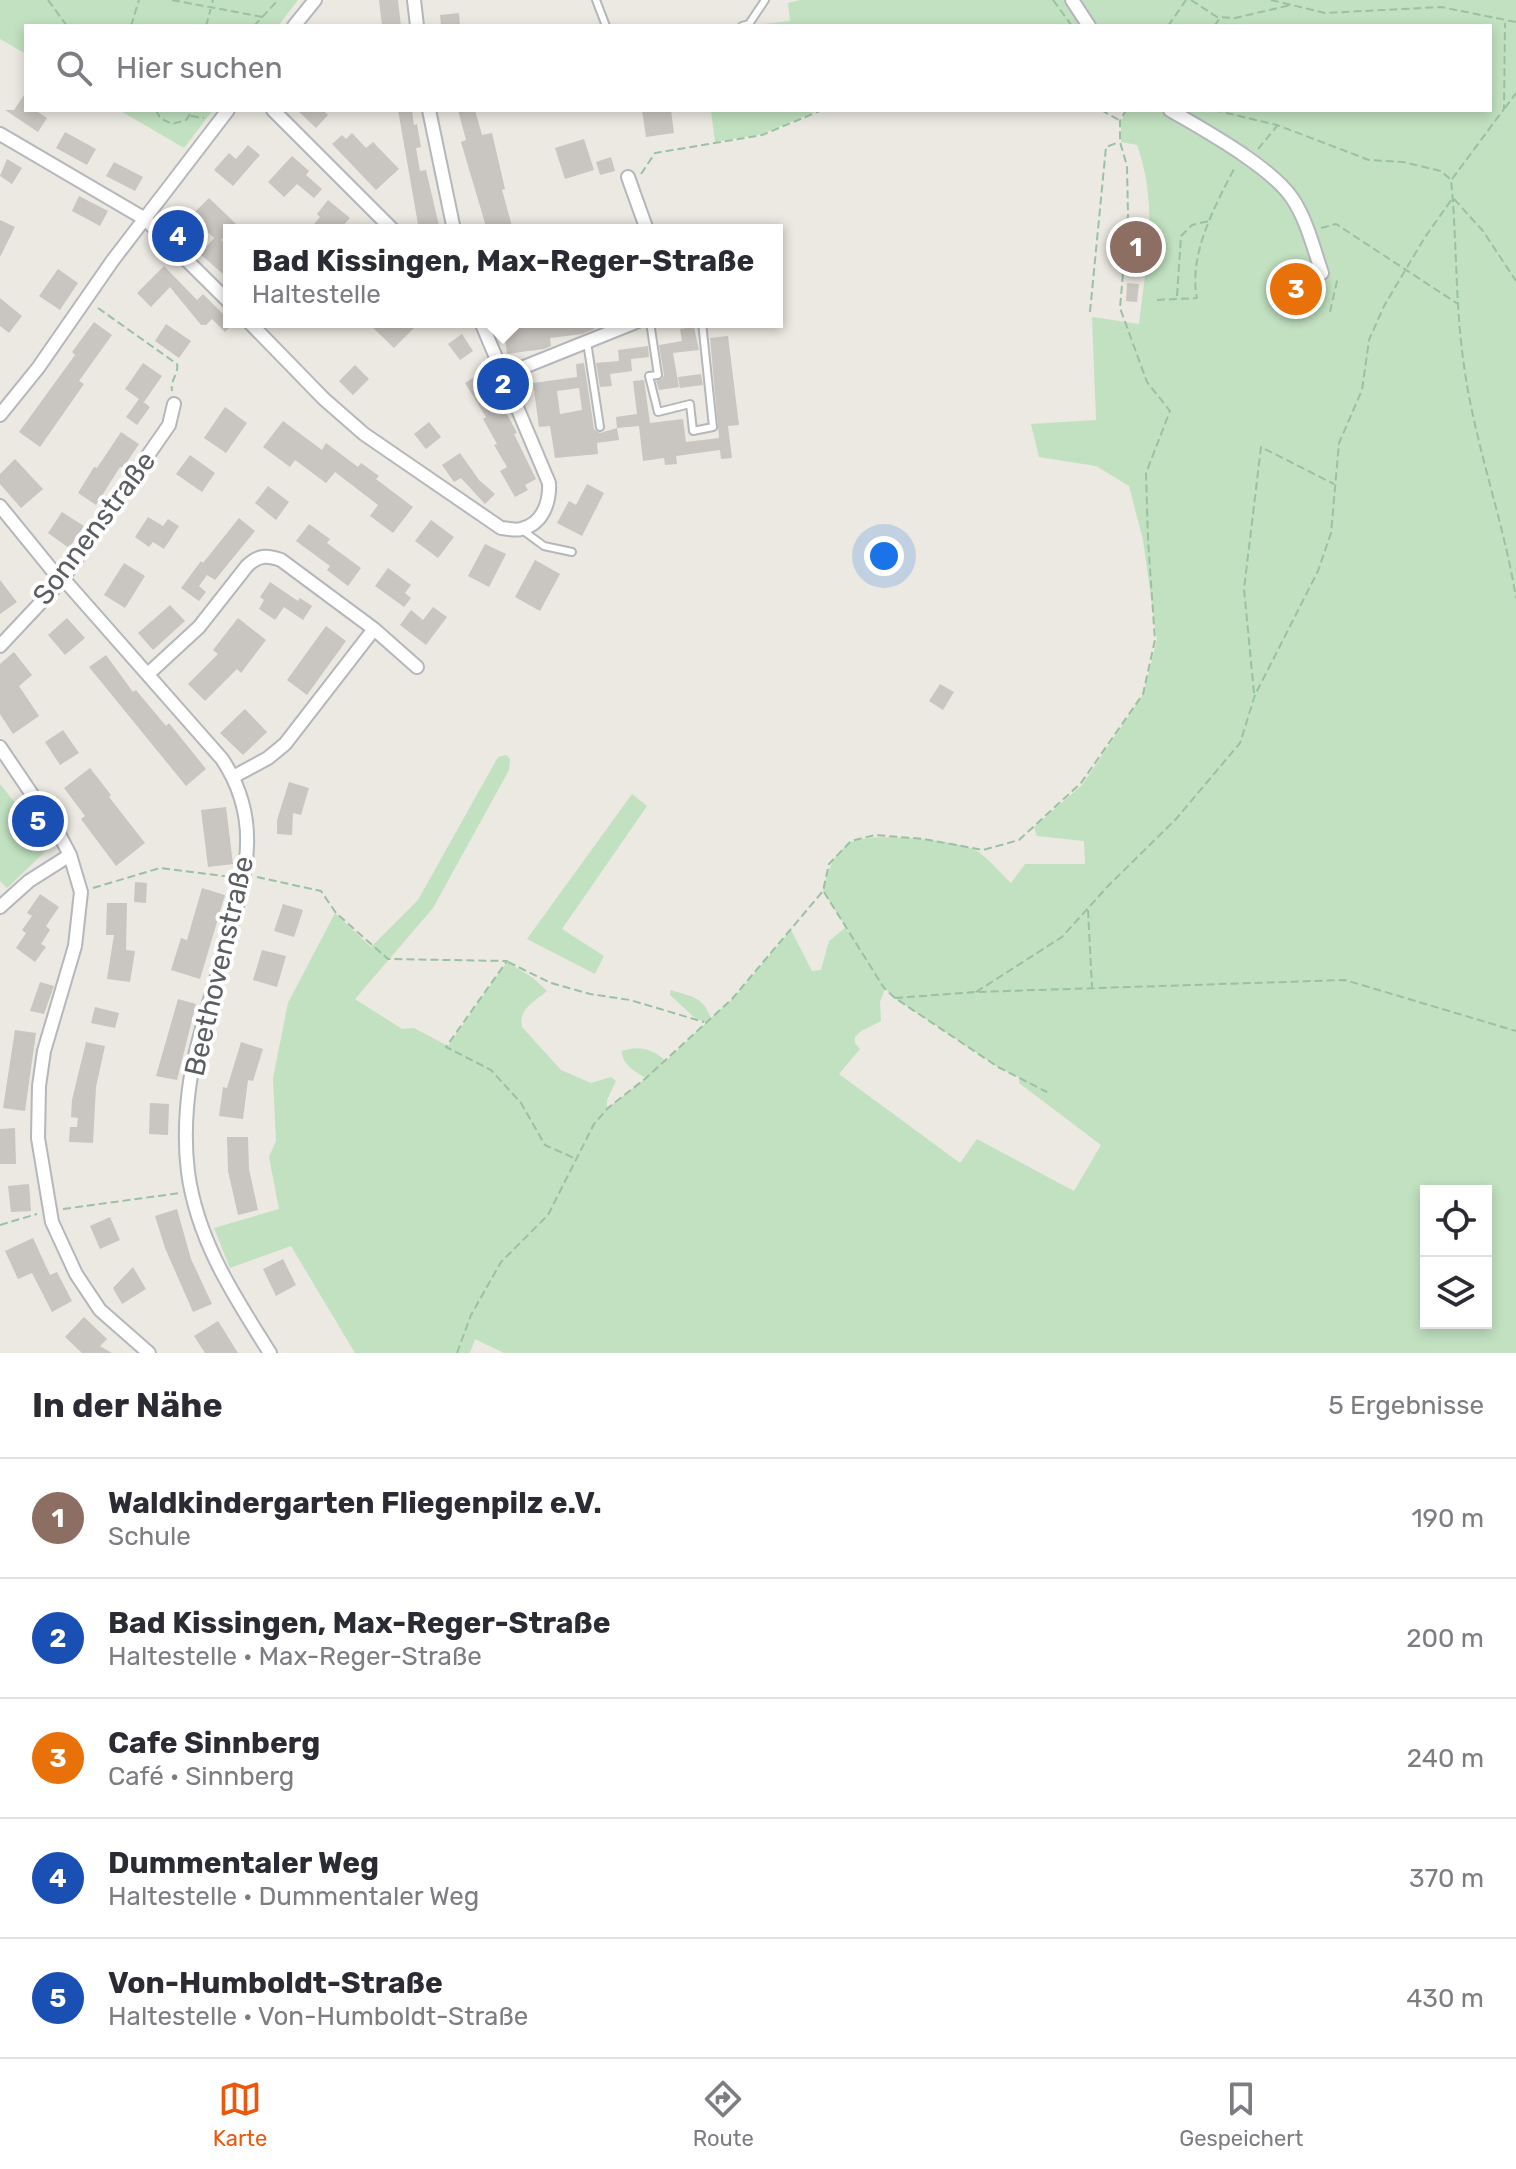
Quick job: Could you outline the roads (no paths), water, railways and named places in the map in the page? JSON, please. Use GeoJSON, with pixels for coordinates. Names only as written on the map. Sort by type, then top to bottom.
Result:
{"type":"FeatureCollection","features":[{"type":"Feature","properties":{"kind":"street"},"geometry":{"type":"LineString","coordinates":[[296,24],[315,0]]}},
{"type":"Feature","properties":{"kind":"street"},"geometry":{"type":"LineString","coordinates":[[414,0],[417,24]]}},
{"type":"Feature","properties":{"kind":"street"},"geometry":{"type":"LineString","coordinates":[[1072,0],[1088,24]]}},
{"type":"Feature","properties":{"kind":"street"},"geometry":{"type":"LineString","coordinates":[[0,415],[226,112]]}},
{"type":"Feature","properties":{"kind":"street"},"geometry":{"type":"LineString","coordinates":[[275,112],[387,224]]}},
{"type":"Feature","properties":{"kind":"street"},"geometry":{"type":"LineString","coordinates":[[429,112],[453,224]]}},
{"type":"Feature","properties":{"kind":"street"},"geometry":{"type":"LineString","coordinates":[[1173,112],[1280,183],[1302,215],[1322,273]]}},
{"type":"Feature","properties":{"kind":"street"},"geometry":{"type":"LineString","coordinates":[[0,134],[145,219],[223,296]]}},
{"type":"Feature","properties":{"kind":"street"},"geometry":{"type":"LineString","coordinates":[[630,182],[645,224]]}},
{"type":"Feature","properties":{"kind":"street"},"geometry":{"type":"LineString","coordinates":[[255,328],[324,399],[364,434],[501,528],[521,529],[540,518],[549,500],[549,483],[484,328]]}},
{"type":"Feature","properties":{"kind":"street"},"geometry":{"type":"LineString","coordinates":[[504,375],[621,328]]}},
{"type":"Feature","properties":{"kind":"street","name":"Sonnenstraße"},"geometry":{"type":"LineString","coordinates":[[0,646],[61,581],[169,425],[174,404]]}},
{"type":"Feature","properties":{"kind":"street","name":"Beethovenstraße"},"geometry":{"type":"LineString","coordinates":[[0,506],[61,581],[67,583],[222,759],[233,777],[246,815],[247,860],[244,877],[192,1072],[186,1122],[188,1171],[203,1233],[214,1260],[270,1353]]}},
{"type":"Feature","properties":{"kind":"street"},"geometry":{"type":"LineString","coordinates":[[148,674],[199,627],[247,566],[266,555],[281,560],[374,629],[417,667]]}},
{"type":"Feature","properties":{"kind":"street"},"geometry":{"type":"LineString","coordinates":[[233,777],[268,758],[285,744],[374,629]]}},
{"type":"Feature","properties":{"kind":"street"},"geometry":{"type":"LineString","coordinates":[[0,747],[60,836],[70,855],[81,892],[75,946],[44,1051],[39,1086],[38,1138],[52,1222],[64,1251],[94,1303],[112,1323],[149,1353]]}},
{"type":"Feature","properties":{"kind":"street"},"geometry":{"type":"LineString","coordinates":[[0,907],[29,881],[70,855]]}},
{"type":"Feature","properties":{"kind":"lane"},"geometry":{"type":"LineString","coordinates":[[596,0],[605,24]]}},
{"type":"Feature","properties":{"kind":"lane"},"geometry":{"type":"LineString","coordinates":[[749,24],[765,0]]}},
{"type":"Feature","properties":{"kind":"lane"},"geometry":{"type":"LineString","coordinates":[[651,328],[658,375],[649,376],[658,412],[690,404],[693,431],[713,427],[703,328]]}},
{"type":"Feature","properties":{"kind":"lane"},"geometry":{"type":"LineString","coordinates":[[587,342],[600,427]]}},
{"type":"Feature","properties":{"kind":"lane"},"geometry":{"type":"LineString","coordinates":[[521,529],[544,546],[572,552]]}},
{"type":"Feature","properties":{"kind":"place","name":"Dummentaler Weg"},"geometry":{"type":"Point","coordinates":[178,236]}},
{"type":"Feature","properties":{"kind":"place","name":"Waldkindergarten Fliegenpilz e.V."},"geometry":{"type":"Point","coordinates":[1136,247]}},
{"type":"Feature","properties":{"kind":"place","name":"Cafe Sinnberg"},"geometry":{"type":"Point","coordinates":[1296,289]}},
{"type":"Feature","properties":{"kind":"place","name":"Bad Kissingen, Max-Reger-Straße"},"geometry":{"type":"Point","coordinates":[503,384]}},
{"type":"Feature","properties":{"kind":"place","name":"Von-Humboldt-Straße"},"geometry":{"type":"Point","coordinates":[38,821]}}]}
